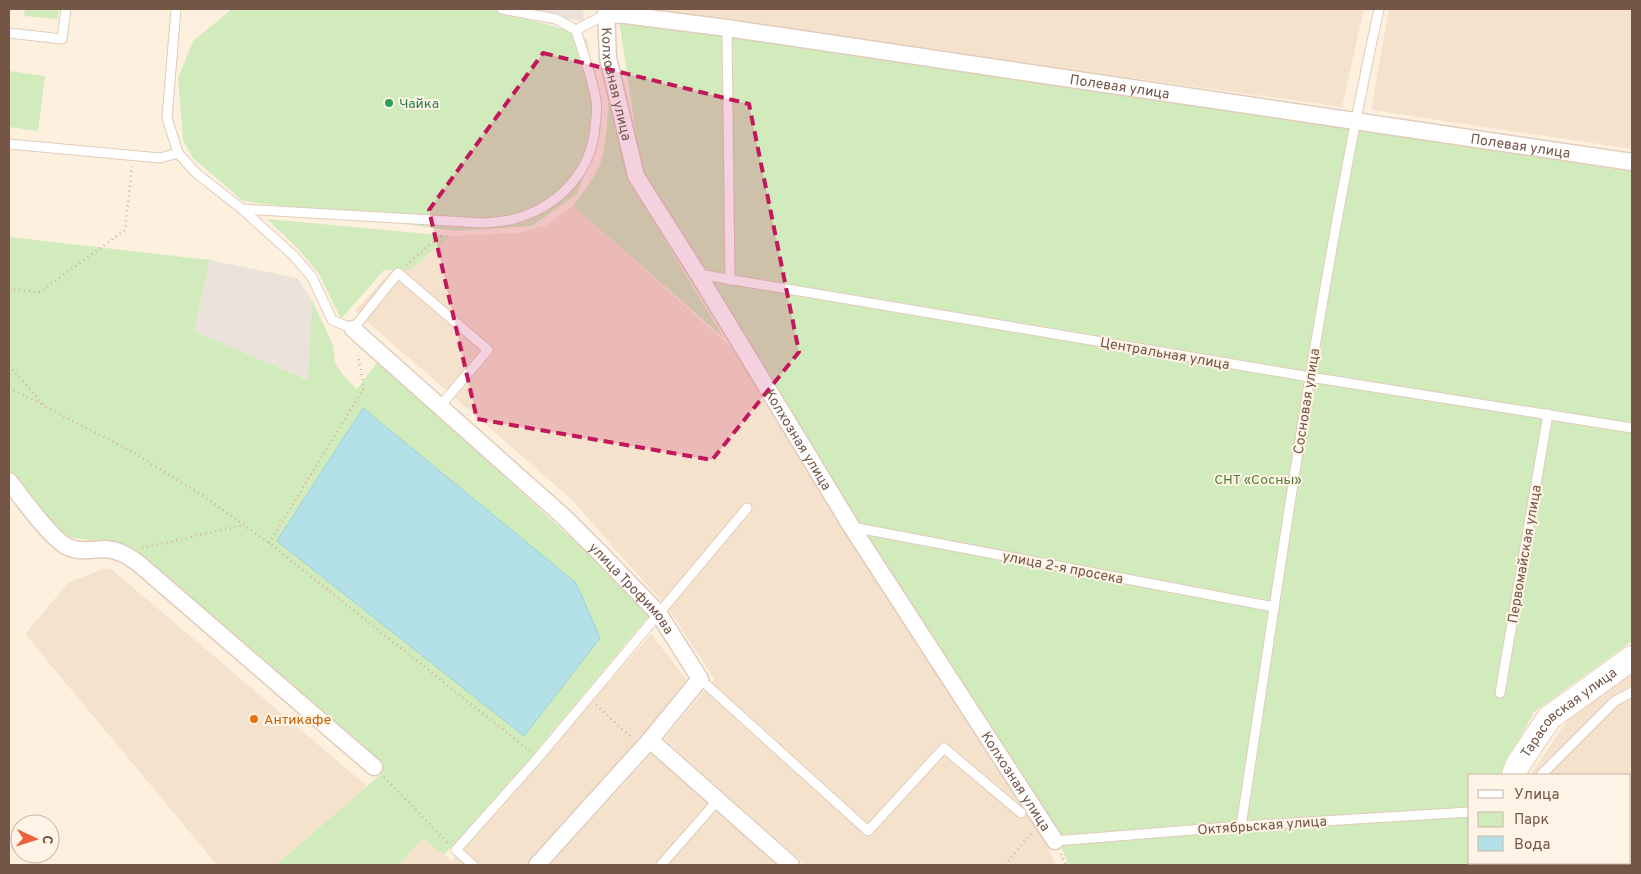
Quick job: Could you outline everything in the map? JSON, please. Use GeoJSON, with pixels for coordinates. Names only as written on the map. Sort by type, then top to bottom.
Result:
{"type":"FeatureCollection","features":[{"type":"Feature","properties":{"kind":"street","name":"Полевая улица"},"geometry":{"type":"LineString","coordinates":[[606,11],[1632,162]]}},
{"type":"Feature","properties":{"kind":"street","name":"Колхозная улица"},"geometry":{"type":"LineString","coordinates":[[606,11],[608,58],[636,176],[698,274],[851,526],[1055,841]]}},
{"type":"Feature","properties":{"kind":"street","name":"улица Трофимова"},"geometry":{"type":"LineString","coordinates":[[353,329],[564,517],[659,614],[700,679]]}},
{"type":"Feature","properties":{"kind":"street"},"geometry":{"type":"LineString","coordinates":[[9,481],[53,536],[68,548],[123,553],[138,563],[374,767]]}},
{"type":"Feature","properties":{"kind":"street","name":"Тарасовская улица"},"geometry":{"type":"LineString","coordinates":[[1514,774],[1516,766],[1549,718],[1632,658]]}},
{"type":"Feature","properties":{"kind":"street"},"geometry":{"type":"LineString","coordinates":[[537,865],[650,740],[700,679]]}},
{"type":"Feature","properties":{"kind":"street"},"geometry":{"type":"LineString","coordinates":[[650,740],[790,865]]}},
{"type":"Feature","properties":{"kind":"lane"},"geometry":{"type":"LineString","coordinates":[[9,34],[62,39],[66,9]]}},
{"type":"Feature","properties":{"kind":"lane"},"geometry":{"type":"LineString","coordinates":[[176,9],[167,118],[178,153],[196,173],[242,209],[293,255],[312,277],[332,320],[353,329],[398,273],[488,350],[440,406]]}},
{"type":"Feature","properties":{"kind":"lane"},"geometry":{"type":"LineString","coordinates":[[242,209],[483,223],[509,220],[545,207],[566,190],[584,165],[592,149],[596,102],[576,30],[556,19],[502,9]]}},
{"type":"Feature","properties":{"kind":"lane","name":"Сосновая улица"},"geometry":{"type":"LineString","coordinates":[[1241,826],[1310,378],[1354,121],[1379,9]]}},
{"type":"Feature","properties":{"kind":"lane"},"geometry":{"type":"LineString","coordinates":[[576,30],[606,11]]}},
{"type":"Feature","properties":{"kind":"lane"},"geometry":{"type":"LineString","coordinates":[[727,28],[730,280]]}},
{"type":"Feature","properties":{"kind":"lane"},"geometry":{"type":"LineString","coordinates":[[9,144],[160,158],[178,153]]}},
{"type":"Feature","properties":{"kind":"lane","name":"Центральная улица"},"geometry":{"type":"LineString","coordinates":[[698,274],[1310,378],[1632,428]]}},
{"type":"Feature","properties":{"kind":"lane","name":"Первомайская улица"},"geometry":{"type":"LineString","coordinates":[[1500,693],[1548,414]]}},
{"type":"Feature","properties":{"kind":"lane"},"geometry":{"type":"LineString","coordinates":[[473,865],[456,850],[537,759],[748,508]]}},
{"type":"Feature","properties":{"kind":"lane","name":"улица 2-я просека"},"geometry":{"type":"LineString","coordinates":[[851,526],[1274,607]]}},
{"type":"Feature","properties":{"kind":"lane"},"geometry":{"type":"LineString","coordinates":[[700,679],[868,831],[944,748],[1020,813]]}},
{"type":"Feature","properties":{"kind":"lane"},"geometry":{"type":"LineString","coordinates":[[1542,774],[1615,700],[1632,692]]}},
{"type":"Feature","properties":{"kind":"lane"},"geometry":{"type":"LineString","coordinates":[[660,865],[718,800]]}},
{"type":"Feature","properties":{"kind":"lane","name":"Октябрьская улица"},"geometry":{"type":"LineString","coordinates":[[1055,841],[1241,826],[1468,812]]}},
{"type":"Feature","properties":{"kind":"path"},"geometry":{"type":"LineString","coordinates":[[9,289],[40,292],[125,230],[133,155]]}},
{"type":"Feature","properties":{"kind":"path"},"geometry":{"type":"LineString","coordinates":[[398,273],[457,221]]}},
{"type":"Feature","properties":{"kind":"path"},"geometry":{"type":"LineString","coordinates":[[268,543],[364,388],[353,329]]}},
{"type":"Feature","properties":{"kind":"path"},"geometry":{"type":"LineString","coordinates":[[9,366],[46,407]]}},
{"type":"Feature","properties":{"kind":"path"},"geometry":{"type":"LineString","coordinates":[[9,388],[129,450],[202,495],[268,543],[536,756]]}},
{"type":"Feature","properties":{"kind":"path"},"geometry":{"type":"LineString","coordinates":[[123,553],[244,525]]}},
{"type":"Feature","properties":{"kind":"path"},"geometry":{"type":"LineString","coordinates":[[588,698],[638,744],[650,740]]}},
{"type":"Feature","properties":{"kind":"path"},"geometry":{"type":"LineString","coordinates":[[374,767],[456,850]]}},
{"type":"Feature","properties":{"kind":"path"},"geometry":{"type":"LineString","coordinates":[[1005,865],[1033,831],[1020,813]]}},
{"type":"Feature","properties":{"kind":"highlighted area"},"geometry":{"type":"Polygon","coordinates":[[[543,53],[749,104],[799,352],[712,460],[477,419],[429,210],[543,53]]]}},
{"type":"Feature","properties":{"kind":"shaded area"},"geometry":{"type":"Polygon","coordinates":[[[514,9],[583,9],[584,21],[557,18],[514,9]]]}},
{"type":"Feature","properties":{"kind":"shaded area"},"geometry":{"type":"Polygon","coordinates":[[[634,9],[1364,9],[1342,107],[634,9]]]}},
{"type":"Feature","properties":{"kind":"shaded area"},"geometry":{"type":"Polygon","coordinates":[[[1389,9],[1632,9],[1632,149],[1371,110],[1389,9]]]}},
{"type":"Feature","properties":{"kind":"shaded area"},"geometry":{"type":"Polygon","coordinates":[[[573,206],[731,347],[1047,844],[1056,865],[806,865],[664,739],[714,679],[670,611],[570,498],[355,311],[392,270],[410,270],[450,236],[518,233],[545,226],[573,206]]]}},
{"type":"Feature","properties":{"kind":"shaded area"},"geometry":{"type":"Polygon","coordinates":[[[210,260],[297,278],[312,300],[309,380],[194,331],[210,260]]]}},
{"type":"Feature","properties":{"kind":"shaded area"},"geometry":{"type":"Polygon","coordinates":[[[110,568],[367,786],[276,865],[217,865],[25,634],[69,582],[110,568]]]}},
{"type":"Feature","properties":{"kind":"shaded area"},"geometry":{"type":"Polygon","coordinates":[[[651,634],[687,680],[643,735],[525,865],[399,865],[422,838],[452,861],[651,634]]]}},
{"type":"Feature","properties":{"kind":"shaded area"},"geometry":{"type":"Polygon","coordinates":[[[1632,671],[1632,865],[1508,865],[1631,864],[1631,774],[1531,774],[1573,712],[1632,671]]]}},
{"type":"Feature","properties":{"kind":"shaded area"},"geometry":{"type":"Polygon","coordinates":[[[652,753],[777,865],[550,865],[652,753]]]}},
{"type":"Feature","properties":{"kind":"green space"},"geometry":{"type":"Polygon","coordinates":[[[25,9],[59,9],[58,19],[24,16],[25,9]]]}},
{"type":"Feature","properties":{"kind":"green space","name":"Чайка"},"geometry":{"type":"Polygon","coordinates":[[[232,9],[489,9],[571,31],[587,40],[601,128],[577,194],[532,226],[454,231],[243,201],[193,158],[183,140],[178,78],[193,41],[232,9]]]}},
{"type":"Feature","properties":{"kind":"green space","name":"СНТ «Сосны»"},"geometry":{"type":"Polygon","coordinates":[[[619,20],[784,39],[1632,172],[1632,641],[1534,712],[1500,774],[1468,774],[1468,864],[1477,865],[1069,865],[1053,827],[860,526],[641,168],[619,20]]]}},
{"type":"Feature","properties":{"kind":"green space"},"geometry":{"type":"Polygon","coordinates":[[[9,71],[45,76],[38,131],[9,127],[9,71]]]}},
{"type":"Feature","properties":{"kind":"green space"},"geometry":{"type":"Polygon","coordinates":[[[609,98],[629,181],[724,338],[573,206],[590,182],[602,159],[609,98]]]}},
{"type":"Feature","properties":{"kind":"green space"},"geometry":{"type":"Polygon","coordinates":[[[267,219],[450,236],[410,270],[384,270],[341,319],[319,274],[299,250],[267,219]]]}},
{"type":"Feature","properties":{"kind":"green space"},"geometry":{"type":"Polygon","coordinates":[[[9,237],[210,260],[194,331],[308,380],[312,300],[333,345],[335,362],[342,374],[357,389],[378,361],[652,612],[528,761],[444,855],[422,838],[399,865],[276,865],[381,774],[376,765],[123,545],[62,536],[9,470],[9,237]]]}},
{"type":"Feature","properties":{"kind":"water"},"geometry":{"type":"Polygon","coordinates":[[[363,408],[576,583],[600,638],[524,736],[277,541],[363,408]]]}},
{"type":"Feature","properties":{"kind":"place","name":"Чайка"},"geometry":{"type":"Point","coordinates":[389,103]}},
{"type":"Feature","properties":{"kind":"place","name":"Антикафе"},"geometry":{"type":"Point","coordinates":[254,719]}}]}
